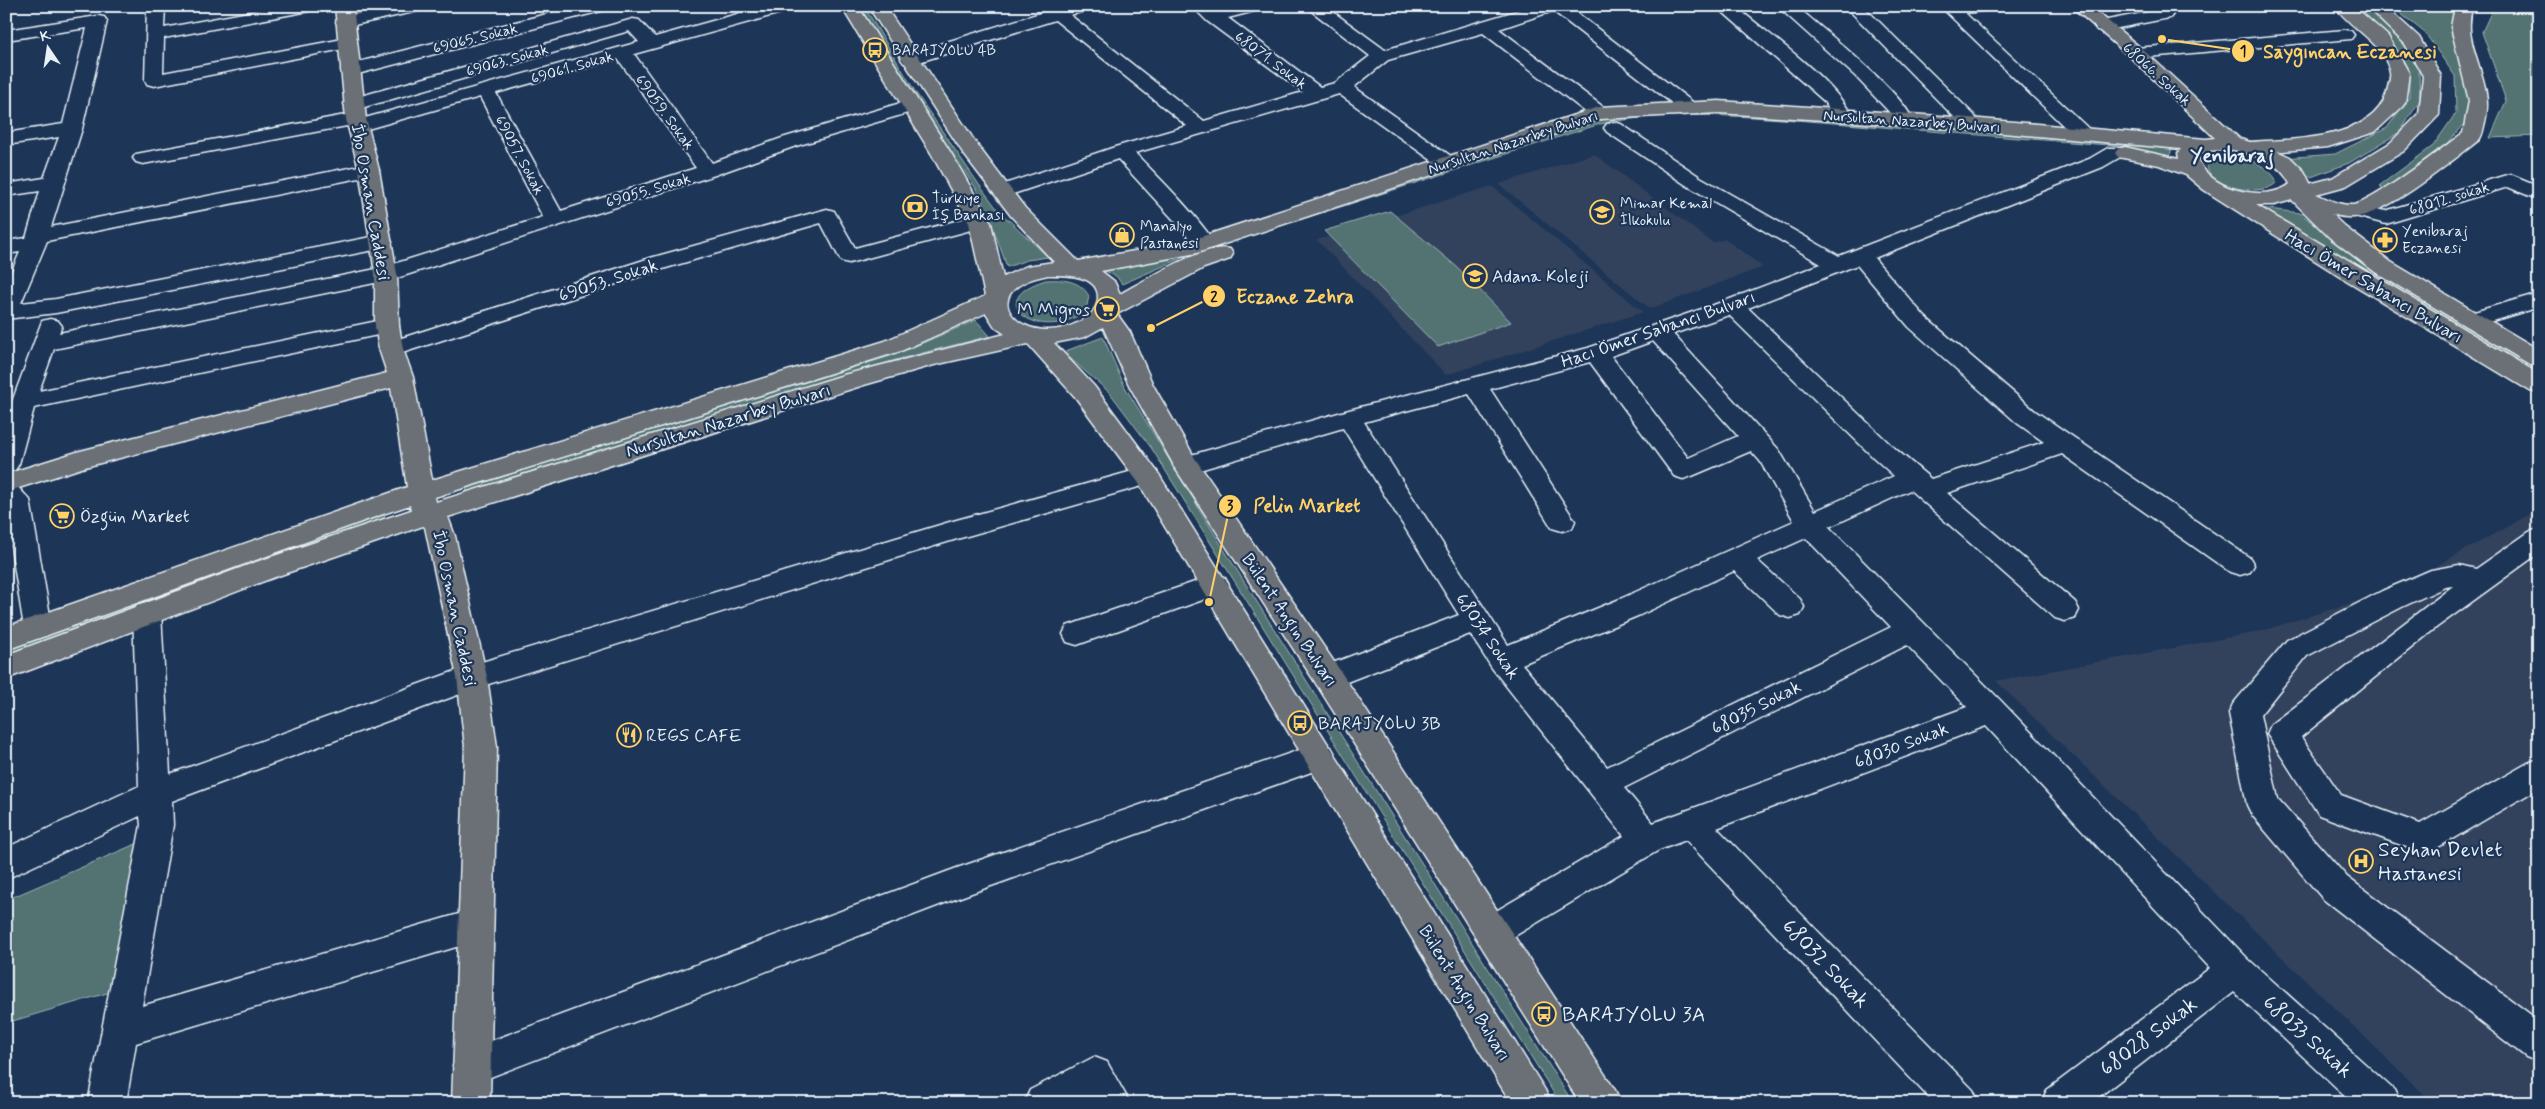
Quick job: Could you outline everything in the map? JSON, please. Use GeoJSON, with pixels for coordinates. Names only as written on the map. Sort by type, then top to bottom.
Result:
{"type":"FeatureCollection","features":[{"type":"Feature","properties":{"kind":"main road","name":"Bülent Angın Bulvarı"},"geometry":{"type":"LineString","coordinates":[[849,6],[941,153],[978,221],[996,299],[996,311],[1003,322],[1016,330],[1033,335],[1085,392],[1147,476],[1532,1103]]}},
{"type":"Feature","properties":{"kind":"main road"},"geometry":{"type":"LineString","coordinates":[[876,6],[970,149],[1018,212],[1073,269]]}},
{"type":"Feature","properties":{"kind":"main road","name":"68066. Sokak"},"geometry":{"type":"LineString","coordinates":[[2079,6],[2242,146]]}},
{"type":"Feature","properties":{"kind":"main road","name":"Nursultan Nazarbey Bulvarı"},"geometry":{"type":"LineString","coordinates":[[1073,269],[1189,248],[1599,113],[1689,106],[1969,124],[2205,145],[2321,144],[2368,128],[2394,103],[2400,74],[2382,40],[2343,6]]}},
{"type":"Feature","properties":{"kind":"main road"},"geometry":{"type":"LineString","coordinates":[[2211,186],[2234,195],[2272,200],[2286,198],[2297,192],[2339,182],[2397,147],[2429,115],[2432,76],[2413,41],[2374,6]]}},
{"type":"Feature","properties":{"kind":"main road"},"geometry":{"type":"LineString","coordinates":[[2297,192],[2331,209],[2358,211],[2390,194],[2472,136],[2479,101],[2461,39],[2461,10],[2464,6]]}},
{"type":"Feature","properties":{"kind":"main road","name":"İbo Osman Caddesi"},"geometry":{"type":"LineString","coordinates":[[346,24],[356,116],[369,170],[386,274],[389,338],[401,377],[423,504],[437,522],[472,677],[480,747],[471,1103]]}},
{"type":"Feature","properties":{"kind":"main road","name":"Nursultan Nazarbey Bulvarı"},"geometry":{"type":"LineString","coordinates":[[1104,312],[1196,263],[1567,140],[1614,128],[1663,121],[1831,129],[2115,152],[2164,160],[2190,170],[2211,186]]}},
{"type":"Feature","properties":{"kind":"main road"},"geometry":{"type":"LineString","coordinates":[[2190,170],[2186,161],[2188,153],[2205,145]]}},
{"type":"Feature","properties":{"kind":"main road"},"geometry":{"type":"LineString","coordinates":[[2242,146],[2278,158],[2291,167],[2299,176],[2301,185],[2297,192]]}},
{"type":"Feature","properties":{"kind":"main road","name":"Hacı Ömer Sabancı Bulvarı"},"geometry":{"type":"LineString","coordinates":[[2211,186],[2349,272],[2539,385]]}},
{"type":"Feature","properties":{"kind":"main road","name":"Hacı Ömer Sabancı Bulvarı"},"geometry":{"type":"LineString","coordinates":[[2297,192],[2337,232],[2383,267],[2539,360]]}},
{"type":"Feature","properties":{"kind":"main road"},"geometry":{"type":"LineString","coordinates":[[996,299],[1004,288],[1017,278],[1034,271],[1051,268],[1073,269],[1097,278],[1106,286],[1110,296],[1108,307],[1089,326],[1073,333],[1053,336],[1033,335]]}},
{"type":"Feature","properties":{"kind":"main road","name":"Nursultan Nazarbey Bulvarı"},"geometry":{"type":"LineString","coordinates":[[423,504],[893,346],[996,299]]}},
{"type":"Feature","properties":{"kind":"main road","name":"Bülent Angın Bulvarı"},"geometry":{"type":"LineString","coordinates":[[1104,312],[1118,332],[1141,385],[1186,465],[1328,677],[1602,1103]]}},
{"type":"Feature","properties":{"kind":"main road","name":"Nursultan Nazarbey Bulvarı"},"geometry":{"type":"LineString","coordinates":[[423,504],[939,356],[1033,335]]}},
{"type":"Feature","properties":{"kind":"main road"},"geometry":{"type":"LineString","coordinates":[[6,484],[80,460],[401,377]]}},
{"type":"Feature","properties":{"kind":"main road"},"geometry":{"type":"LineString","coordinates":[[6,667],[423,504]]}},
{"type":"Feature","properties":{"kind":"main road"},"geometry":{"type":"LineString","coordinates":[[6,639],[267,544],[423,504]]}},
{"type":"Feature","properties":{"kind":"street"},"geometry":{"type":"LineString","coordinates":[[156,6],[154,80],[346,24],[417,6]]}},
{"type":"Feature","properties":{"kind":"street"},"geometry":{"type":"LineString","coordinates":[[154,35],[232,13],[309,6]]}},
{"type":"Feature","properties":{"kind":"street","name":"69065. Sokak"},"geometry":{"type":"LineString","coordinates":[[350,70],[599,6]]}},
{"type":"Feature","properties":{"kind":"street","name":"69061. Sokak"},"geometry":{"type":"LineString","coordinates":[[356,116],[486,91],[786,6]]}},
{"type":"Feature","properties":{"kind":"street"},"geometry":{"type":"LineString","coordinates":[[910,59],[1082,6]]}},
{"type":"Feature","properties":{"kind":"street"},"geometry":{"type":"LineString","coordinates":[[1207,12],[1253,6]]}},
{"type":"Feature","properties":{"kind":"street"},"geometry":{"type":"LineString","coordinates":[[1314,6],[1382,56]]}},
{"type":"Feature","properties":{"kind":"street"},"geometry":{"type":"LineString","coordinates":[[1003,191],[1200,127],[1342,87],[1382,56],[1486,26],[1522,11],[1552,6]]}},
{"type":"Feature","properties":{"kind":"street"},"geometry":{"type":"LineString","coordinates":[[1557,6],[1689,106]]}},
{"type":"Feature","properties":{"kind":"street"},"geometry":{"type":"LineString","coordinates":[[1724,6],[1811,78],[1832,98],[1842,116]]}},
{"type":"Feature","properties":{"kind":"street"},"geometry":{"type":"LineString","coordinates":[[1785,6],[1876,70],[1901,114],[1902,120]]}},
{"type":"Feature","properties":{"kind":"street"},"geometry":{"type":"LineString","coordinates":[[1853,6],[1914,65],[1967,119],[1969,124]]}},
{"type":"Feature","properties":{"kind":"street"},"geometry":{"type":"LineString","coordinates":[[1949,8],[1984,6]]}},
{"type":"Feature","properties":{"kind":"street"},"geometry":{"type":"LineString","coordinates":[[2103,26],[2164,14],[2160,6]]}},
{"type":"Feature","properties":{"kind":"street"},"geometry":{"type":"LineString","coordinates":[[1949,8],[2083,134]]}},
{"type":"Feature","properties":{"kind":"street","name":"68071. Sokak"},"geometry":{"type":"LineString","coordinates":[[1207,12],[1318,95]]}},
{"type":"Feature","properties":{"kind":"street"},"geometry":{"type":"LineString","coordinates":[[1058,14],[1200,127]]}},
{"type":"Feature","properties":{"kind":"street"},"geometry":{"type":"LineString","coordinates":[[6,35],[98,21],[72,129],[52,183],[36,240],[6,312],[56,306],[381,242]]}},
{"type":"Feature","properties":{"kind":"street","name":"69063. Sokak"},"geometry":{"type":"LineString","coordinates":[[356,116],[633,24],[651,44]]}},
{"type":"Feature","properties":{"kind":"street"},"geometry":{"type":"LineString","coordinates":[[1486,26],[1599,113]]}},
{"type":"Feature","properties":{"kind":"street"},"geometry":{"type":"LineString","coordinates":[[2136,53],[2345,35]]}},
{"type":"Feature","properties":{"kind":"street","name":"69059. Sokak"},"geometry":{"type":"LineString","coordinates":[[623,52],[708,171]]}},
{"type":"Feature","properties":{"kind":"street"},"geometry":{"type":"LineString","coordinates":[[1811,78],[1914,65]]}},
{"type":"Feature","properties":{"kind":"street"},"geometry":{"type":"LineString","coordinates":[[1342,87],[1448,163]]}},
{"type":"Feature","properties":{"kind":"street","name":"69057. Sokak"},"geometry":{"type":"LineString","coordinates":[[486,91],[555,219]]}},
{"type":"Feature","properties":{"kind":"street","name":"69055. Sokak"},"geometry":{"type":"LineString","coordinates":[[44,343],[386,274],[708,171],[789,142],[911,106]]}},
{"type":"Feature","properties":{"kind":"street"},"geometry":{"type":"LineString","coordinates":[[143,158],[356,116]]}},
{"type":"Feature","properties":{"kind":"street"},"geometry":{"type":"LineString","coordinates":[[1614,128],[1693,181],[1837,264]]}},
{"type":"Feature","properties":{"kind":"street"},"geometry":{"type":"LineString","coordinates":[[6,139],[72,129]]}},
{"type":"Feature","properties":{"kind":"street"},"geometry":{"type":"LineString","coordinates":[[1122,151],[1191,225],[1204,243]]}},
{"type":"Feature","properties":{"kind":"street","name":"Hacı Ömer Sabancı Bulvarı"},"geometry":{"type":"LineString","coordinates":[[1186,465],[1349,418],[1596,353],[1732,306],[2096,163],[2115,152]]}},
{"type":"Feature","properties":{"kind":"street"},"geometry":{"type":"LineString","coordinates":[[6,248],[36,240],[369,170]]}},
{"type":"Feature","properties":{"kind":"street","name":"68012. sokak"},"geometry":{"type":"LineString","coordinates":[[2358,211],[2386,218],[2510,180],[2539,194]]}},
{"type":"Feature","properties":{"kind":"street"},"geometry":{"type":"LineString","coordinates":[[6,190],[52,183]]}},
{"type":"Feature","properties":{"kind":"street","name":"69053. Sokak"},"geometry":{"type":"LineString","coordinates":[[23,402],[389,338],[827,215],[849,256],[978,221]]}},
{"type":"Feature","properties":{"kind":"street"},"geometry":{"type":"LineString","coordinates":[[1860,256],[1917,322],[2026,417],[2240,565]]}},
{"type":"Feature","properties":{"kind":"street"},"geometry":{"type":"LineString","coordinates":[[2472,320],[2539,300]]}},
{"type":"Feature","properties":{"kind":"street"},"geometry":{"type":"LineString","coordinates":[[6,464],[23,402],[56,306]]}},
{"type":"Feature","properties":{"kind":"street"},"geometry":{"type":"LineString","coordinates":[[1732,306],[1883,452],[2065,610]]}},
{"type":"Feature","properties":{"kind":"street"},"geometry":{"type":"LineString","coordinates":[[1658,332],[1753,440],[1770,456],[1810,525],[1990,711],[2235,970]]}},
{"type":"Feature","properties":{"kind":"street"},"geometry":{"type":"LineString","coordinates":[[1596,353],[1683,470],[1753,440]]}},
{"type":"Feature","properties":{"kind":"street"},"geometry":{"type":"LineString","coordinates":[[1474,386],[1562,521]]}},
{"type":"Feature","properties":{"kind":"street","name":"68034 Sokak"},"geometry":{"type":"LineString","coordinates":[[1349,418],[1502,660],[1647,840]]}},
{"type":"Feature","properties":{"kind":"street"},"geometry":{"type":"LineString","coordinates":[[1502,660],[1630,607],[1810,525],[1920,484],[2066,444]]}},
{"type":"Feature","properties":{"kind":"street"},"geometry":{"type":"LineString","coordinates":[[6,864],[156,793],[472,677],[953,530],[1147,476]]}},
{"type":"Feature","properties":{"kind":"street"},"geometry":{"type":"LineString","coordinates":[[6,491],[17,500],[38,627]]}},
{"type":"Feature","properties":{"kind":"street"},"geometry":{"type":"LineString","coordinates":[[2539,538],[2427,619],[2282,734],[2330,805],[2423,839],[2539,772]]}},
{"type":"Feature","properties":{"kind":"street"},"geometry":{"type":"LineString","coordinates":[[1737,558],[1790,607]]}},
{"type":"Feature","properties":{"kind":"street"},"geometry":{"type":"LineString","coordinates":[[2480,582],[2458,575],[2441,577],[2392,599],[2297,648],[2244,713],[2263,806],[2335,888],[2539,1044]]}},
{"type":"Feature","properties":{"kind":"street"},"geometry":{"type":"LineString","coordinates":[[1077,634],[1215,585]]}},
{"type":"Feature","properties":{"kind":"street"},"geometry":{"type":"LineString","coordinates":[[107,1103],[157,825],[147,613]]}},
{"type":"Feature","properties":{"kind":"street"},"geometry":{"type":"LineString","coordinates":[[1328,677],[1476,620]]}},
{"type":"Feature","properties":{"kind":"street","name":"68035 Sokak"},"geometry":{"type":"LineString","coordinates":[[1602,784],[1911,630]]}},
{"type":"Feature","properties":{"kind":"street","name":"68030 Sokak"},"geometry":{"type":"LineString","coordinates":[[1491,932],[1647,840],[1990,711]]}},
{"type":"Feature","properties":{"kind":"street"},"geometry":{"type":"LineString","coordinates":[[472,1066],[957,882],[1320,756]]}},
{"type":"Feature","properties":{"kind":"street","name":"68032 Sokak"},"geometry":{"type":"LineString","coordinates":[[1692,824],[1960,1103]]}},
{"type":"Feature","properties":{"kind":"street"},"geometry":{"type":"LineString","coordinates":[[120,1030],[476,925]]}},
{"type":"Feature","properties":{"kind":"street","name":"68028 Sokak"},"geometry":{"type":"LineString","coordinates":[[2060,1103],[2235,970]]}},
{"type":"Feature","properties":{"kind":"street","name":"68033 Sokak"},"geometry":{"type":"LineString","coordinates":[[2235,970],[2380,1103]]}},
{"type":"Feature","properties":{"kind":"street"},"geometry":{"type":"LineString","coordinates":[[1043,1103],[1094,1075],[1111,1103]]}},
{"type":"Feature","properties":{"kind":"shaded area","name":"Mimar Kemal İlkokulu"},"geometry":{"type":"Polygon","coordinates":[[[1594,154],[1713,243],[1725,239],[1763,267],[1650,309],[1499,184],[1594,154]]]}},
{"type":"Feature","properties":{"kind":"shaded area","name":"Adana Koleji"},"geometry":{"type":"Polygon","coordinates":[[[1492,186],[1643,312],[1446,375],[1317,240],[1492,186]]]}},
{"type":"Feature","properties":{"kind":"shaded area","name":"Seyhan Devlet Hastanesi"},"geometry":{"type":"Polygon","coordinates":[[[2539,509],[2539,1103],[2433,1103],[1996,681],[2258,632],[2393,590],[2539,509]]]}},
{"type":"Feature","properties":{"kind":"green space"},"geometry":{"type":"Polygon","coordinates":[[[859,6],[864,6],[916,93],[998,210],[1048,257],[1027,260],[1007,267],[988,213],[975,187],[912,94],[859,6]]]}},
{"type":"Feature","properties":{"kind":"green space"},"geometry":{"type":"Polygon","coordinates":[[[2352,6],[2361,6],[2368,10],[2390,28],[2413,55],[2419,72],[2420,100],[2400,132],[2349,163],[2311,177],[2283,158],[2335,154],[2387,128],[2409,97],[2409,71],[2399,53],[2379,29],[2352,6]]]}},
{"type":"Feature","properties":{"kind":"green space"},"geometry":{"type":"Polygon","coordinates":[[[2391,6],[2455,6],[2451,33],[2466,78],[2470,99],[2467,120],[2443,148],[2386,189],[2379,186],[2433,146],[2456,113],[2455,76],[2425,33],[2391,6]]]}},
{"type":"Feature","properties":{"kind":"green space"},"geometry":{"type":"Polygon","coordinates":[[[2494,6],[2539,6],[2539,136],[2490,138],[2506,101],[2482,32],[2494,6]]]}},
{"type":"Feature","properties":{"kind":"green space"},"geometry":{"type":"Polygon","coordinates":[[[1706,112],[2172,146],[2170,157],[2122,146],[1784,119],[1692,115],[1630,119],[1600,124],[1187,256],[1122,284],[1116,276],[1103,270],[1270,227],[1597,121],[1621,116],[1706,112]]]}},
{"type":"Feature","properties":{"kind":"green space"},"geometry":{"type":"Polygon","coordinates":[[[2220,157],[2235,157],[2258,164],[2270,172],[2275,178],[2276,183],[2268,188],[2258,190],[2233,187],[2222,183],[2213,177],[2208,170],[2208,162],[2220,157]]]}},
{"type":"Feature","properties":{"kind":"green space"},"geometry":{"type":"Polygon","coordinates":[[[2261,208],[2300,213],[2357,258],[2539,370],[2539,374],[2261,208]]]}},
{"type":"Feature","properties":{"kind":"green space"},"geometry":{"type":"Polygon","coordinates":[[[1390,211],[1457,267],[1511,322],[1438,347],[1324,231],[1390,211]]]}},
{"type":"Feature","properties":{"kind":"green space"},"geometry":{"type":"Polygon","coordinates":[[[1046,280],[1065,280],[1081,287],[1089,296],[1086,310],[1069,320],[1052,324],[1036,322],[1024,316],[1017,308],[1017,298],[1026,289],[1046,280]]]}},
{"type":"Feature","properties":{"kind":"green space"},"geometry":{"type":"Polygon","coordinates":[[[976,320],[990,336],[899,359],[467,492],[466,488],[897,354],[976,320]]]}},
{"type":"Feature","properties":{"kind":"green space"},"geometry":{"type":"Polygon","coordinates":[[[1103,337],[1125,387],[1228,556],[1573,1103],[1560,1103],[1152,449],[1110,393],[1063,352],[1103,337]]]}},
{"type":"Feature","properties":{"kind":"green space"},"geometry":{"type":"Polygon","coordinates":[[[384,515],[385,519],[102,618],[6,655],[6,649],[105,611],[384,515]]]}},
{"type":"Feature","properties":{"kind":"green space"},"geometry":{"type":"Polygon","coordinates":[[[138,843],[114,991],[6,1023],[6,900],[138,843]]]}},
{"type":"Feature","properties":{"kind":"place","name":"Saygıncan Eczanesi"},"geometry":{"type":"Point","coordinates":[2162,39]}},
{"type":"Feature","properties":{"kind":"place","name":"BARAJYOLU 4B"},"geometry":{"type":"Point","coordinates":[875,50]}},
{"type":"Feature","properties":{"kind":"place","name":"Türkiye İş Bankası"},"geometry":{"type":"Point","coordinates":[915,207]}},
{"type":"Feature","properties":{"kind":"place","name":"Mimar Kemal İlkokulu"},"geometry":{"type":"Point","coordinates":[1602,212]}},
{"type":"Feature","properties":{"kind":"place","name":"Manalyo Pastanesi"},"geometry":{"type":"Point","coordinates":[1122,235]}},
{"type":"Feature","properties":{"kind":"place","name":"Yenibaraj Eczanesi"},"geometry":{"type":"Point","coordinates":[2385,240]}},
{"type":"Feature","properties":{"kind":"place","name":"Adana Koleji"},"geometry":{"type":"Point","coordinates":[1475,276]}},
{"type":"Feature","properties":{"kind":"place","name":"M Migros"},"geometry":{"type":"Point","coordinates":[1107,309]}},
{"type":"Feature","properties":{"kind":"place","name":"Eczane Zehra"},"geometry":{"type":"Point","coordinates":[1151,328]}},
{"type":"Feature","properties":{"kind":"place","name":"Özgün Market"},"geometry":{"type":"Point","coordinates":[62,516]}},
{"type":"Feature","properties":{"kind":"place","name":"Pelin Market"},"geometry":{"type":"Point","coordinates":[1209,602]}},
{"type":"Feature","properties":{"kind":"place","name":"BARAJYOLU 3B"},"geometry":{"type":"Point","coordinates":[1300,723]}},
{"type":"Feature","properties":{"kind":"place","name":"REGS CAFE"},"geometry":{"type":"Point","coordinates":[629,735]}},
{"type":"Feature","properties":{"kind":"place","name":"Seyhan Devlet Hastanesi"},"geometry":{"type":"Point","coordinates":[2361,861]}},
{"type":"Feature","properties":{"kind":"place","name":"BARAJYOLU 3A"},"geometry":{"type":"Point","coordinates":[1544,1014]}},
{"type":"Feature","properties":{"kind":"district","name":"Yenibaraj"},"geometry":{"type":"Point","coordinates":[2232,155]}}]}
